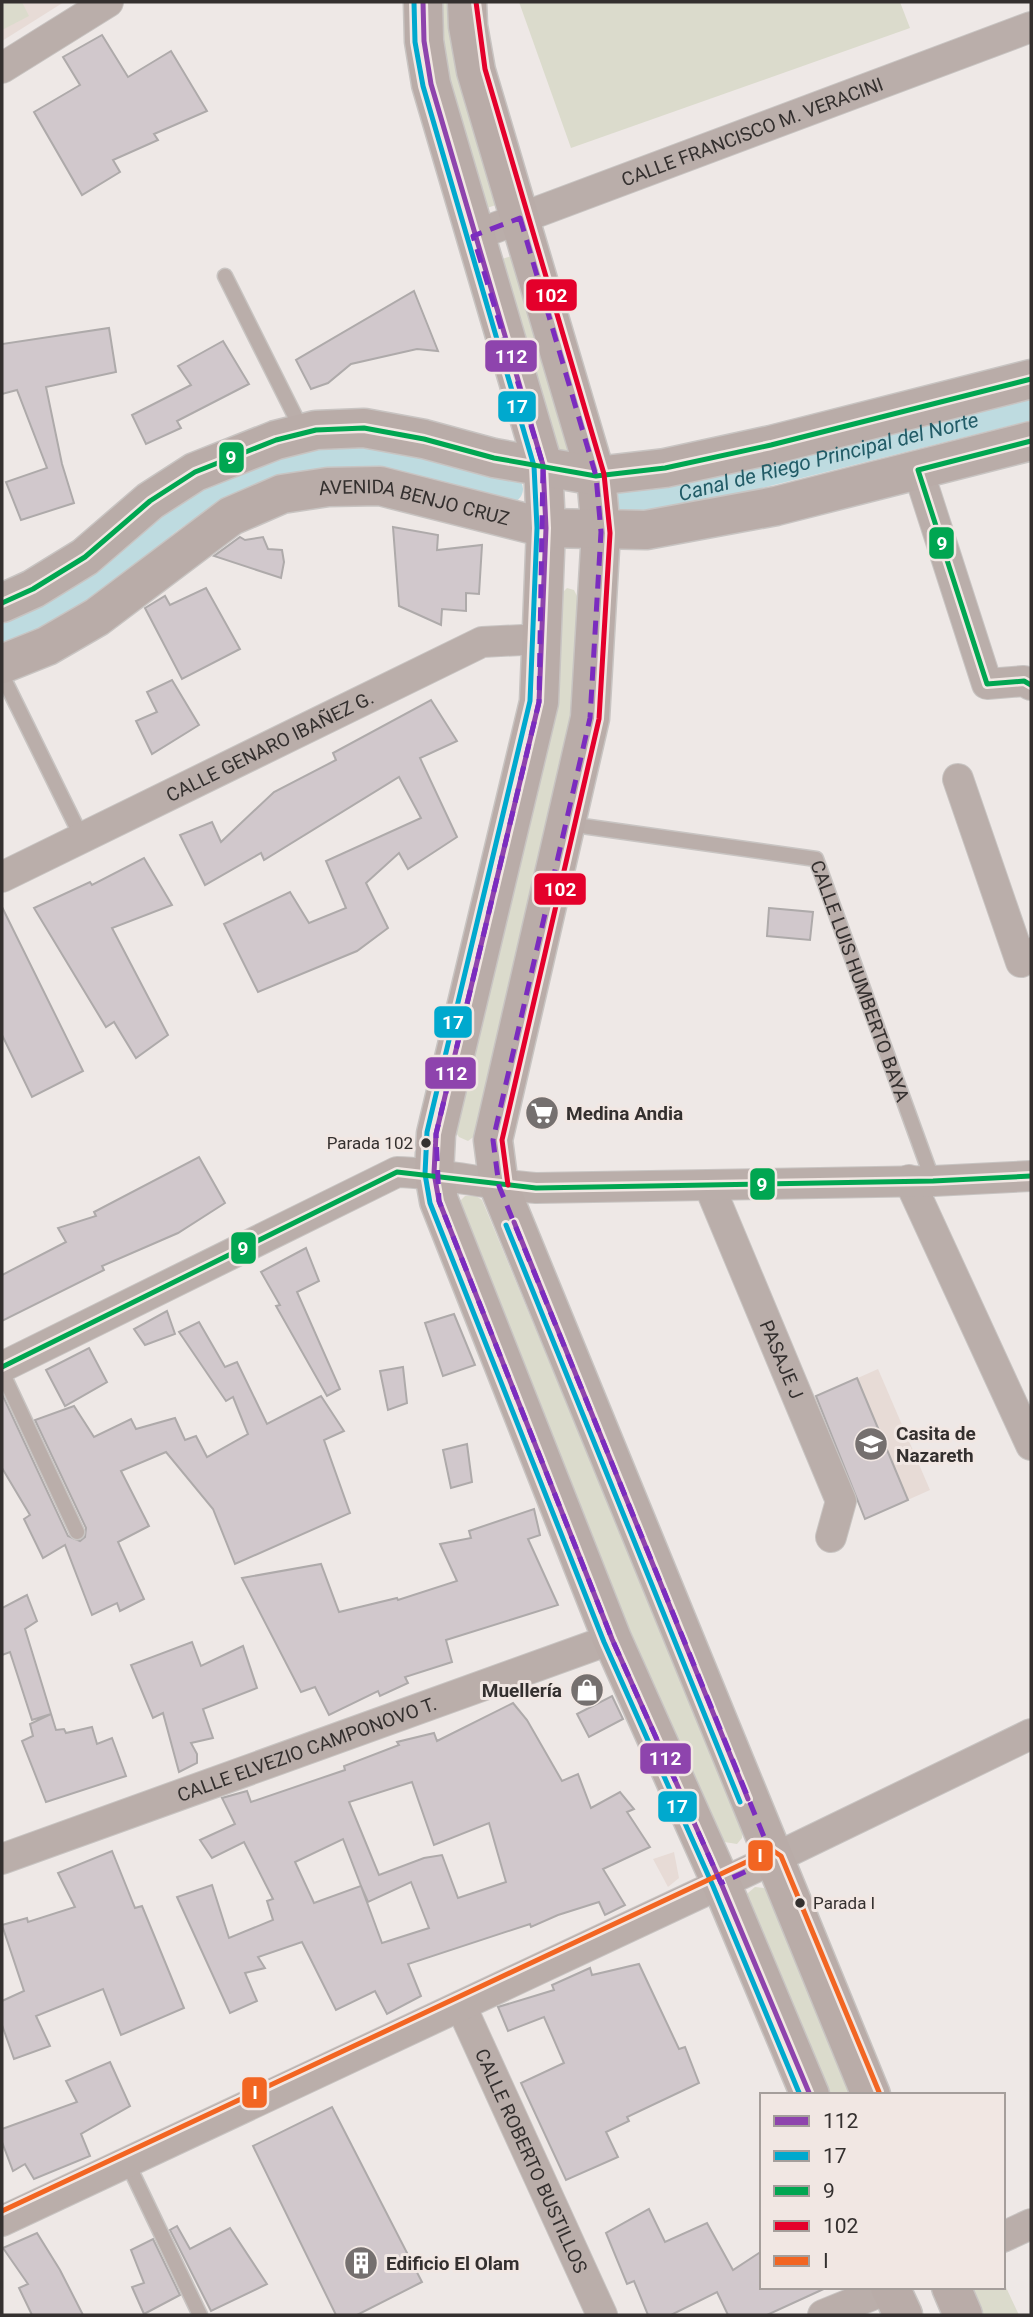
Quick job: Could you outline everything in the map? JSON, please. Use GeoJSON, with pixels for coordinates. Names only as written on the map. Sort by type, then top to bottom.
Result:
{"type":"FeatureCollection","features":[{"type":"Feature","properties":{"kind":"main road"},"geometry":{"type":"LineString","coordinates":[[423,2],[424,41],[431,84],[473,236],[543,466],[545,528],[539,702],[436,1134],[434,1173],[439,1202],[612,1639],[721,1883],[809,2093]]}},
{"type":"Feature","properties":{"kind":"main road"},"geometry":{"type":"LineString","coordinates":[[467,2],[468,26],[476,71],[596,476],[601,532],[590,718],[568,824],[493,1140],[499,1186],[870,2093]]}},
{"type":"Feature","properties":{"kind":"main road"},"geometry":{"type":"LineString","coordinates":[[2,603],[33,589],[85,557],[150,501],[195,472],[276,440],[304,433],[364,428],[494,458],[596,476],[665,468],[757,448],[1031,379]]}},
{"type":"Feature","properties":{"kind":"main road","name":"AVENIDA BENJO CRUZ"},"geometry":{"type":"LineString","coordinates":[[2,664],[47,646],[97,617],[231,516],[282,494],[328,487],[380,486],[545,528],[601,532],[646,530],[776,506],[1031,441]]}},
{"type":"Feature","properties":{"kind":"main road"},"geometry":{"type":"LineString","coordinates":[[891,2289],[903,2315]]}},
{"type":"Feature","properties":{"kind":"main road"},"geometry":{"type":"LineString","coordinates":[[952,2289],[963,2315]]}},
{"type":"Feature","properties":{"kind":"street"},"geometry":{"type":"LineString","coordinates":[[2,68],[108,2]]}},
{"type":"Feature","properties":{"kind":"street","name":"CALLE FRANCISCO M. VERACINI"},"geometry":{"type":"LineString","coordinates":[[473,236],[1031,27]]}},
{"type":"Feature","properties":{"kind":"street"},"geometry":{"type":"LineString","coordinates":[[918,470],[987,684],[1024,681],[1031,685]]}},
{"type":"Feature","properties":{"kind":"street","name":"CALLE GENARO IBAÑEZ G."},"geometry":{"type":"LineString","coordinates":[[2,877],[482,642],[542,639]]}},
{"type":"Feature","properties":{"kind":"street"},"geometry":{"type":"LineString","coordinates":[[958,779],[1021,962],[1031,953]]}},
{"type":"Feature","properties":{"kind":"street"},"geometry":{"type":"LineString","coordinates":[[2,1370],[397,1172],[434,1173],[499,1186],[709,1185],[1031,1177]]}},
{"type":"Feature","properties":{"kind":"street","name":"CALLE LUIS HUMBERTO BAYA"},"geometry":{"type":"LineString","coordinates":[[921,1181],[1031,1445]]}},
{"type":"Feature","properties":{"kind":"street","name":"PASAJE J"},"geometry":{"type":"LineString","coordinates":[[709,1185],[841,1501],[831,1536]]}},
{"type":"Feature","properties":{"kind":"street","name":"CALLE ELVEZIO CAMPONOVO T."},"geometry":{"type":"LineString","coordinates":[[2,1859],[612,1639]]}},
{"type":"Feature","properties":{"kind":"street"},"geometry":{"type":"LineString","coordinates":[[2,2221],[461,2007],[1031,1734]]}},
{"type":"Feature","properties":{"kind":"street","name":"CALLE ROBERTO BUSTILLOS"},"geometry":{"type":"LineString","coordinates":[[461,2007],[602,2315]]}},
{"type":"Feature","properties":{"kind":"street"},"geometry":{"type":"LineString","coordinates":[[1005,2236],[1031,2224]]}},
{"type":"Feature","properties":{"kind":"street"},"geometry":{"type":"LineString","coordinates":[[823,2315],[888,2289]]}},
{"type":"Feature","properties":{"kind":"lane"},"geometry":{"type":"LineString","coordinates":[[225,276],[304,433]]}},
{"type":"Feature","properties":{"kind":"lane"},"geometry":{"type":"LineString","coordinates":[[2,675],[82,838]]}},
{"type":"Feature","properties":{"kind":"lane","name":"CALLE LUIS HUMBERTO BAYA"},"geometry":{"type":"LineString","coordinates":[[568,824],[817,859],[921,1181]]}},
{"type":"Feature","properties":{"kind":"lane"},"geometry":{"type":"LineString","coordinates":[[2,1370],[77,1532]]}},
{"type":"Feature","properties":{"kind":"lane"},"geometry":{"type":"LineString","coordinates":[[127,2162],[200,2315]]}},
{"type":"Feature","properties":{"kind":"highlighted area"},"geometry":{"type":"Polygon","coordinates":[[[520,218],[596,476],[601,532],[590,718],[493,1140],[499,1186],[773,1859],[721,1883],[612,1639],[439,1201],[436,1134],[539,702],[543,465],[473,236],[520,218]]]}},
{"type":"Feature","properties":{"kind":"shaded area"},"geometry":{"type":"Polygon","coordinates":[[[2,2],[64,2],[2,41],[2,2]]]}},
{"type":"Feature","properties":{"kind":"shaded area"},"geometry":{"type":"Polygon","coordinates":[[[2,2],[22,2],[29,16],[2,30],[2,2]]]}},
{"type":"Feature","properties":{"kind":"shaded area"},"geometry":{"type":"Polygon","coordinates":[[[435,2],[451,2],[499,204],[484,209],[442,62],[435,2]]]}},
{"type":"Feature","properties":{"kind":"shaded area"},"geometry":{"type":"Polygon","coordinates":[[[519,2],[900,2],[910,28],[571,148],[519,2]]]}},
{"type":"Feature","properties":{"kind":"shaded area"},"geometry":{"type":"Polygon","coordinates":[[[512,256],[568,451],[556,452],[502,259],[512,256]]]}},
{"type":"Feature","properties":{"kind":"shaded area"},"geometry":{"type":"Polygon","coordinates":[[[567,588],[574,590],[578,598],[569,742],[476,1135],[468,1141],[459,1137],[454,1130],[561,594],[567,588]]]}},
{"type":"Feature","properties":{"kind":"shaded area"},"geometry":{"type":"Polygon","coordinates":[[[465,1196],[476,1196],[482,1200],[743,1828],[742,1838],[737,1844],[718,1841],[630,1641],[458,1203],[465,1196]]]}},
{"type":"Feature","properties":{"kind":"shaded area","name":"Casita de Nazareth"},"geometry":{"type":"Polygon","coordinates":[[[878,1369],[930,1490],[865,1519],[813,1398],[878,1369]]]}},
{"type":"Feature","properties":{"kind":"shaded area"},"geometry":{"type":"Polygon","coordinates":[[[674,1852],[679,1878],[668,1887],[653,1859],[674,1852]]]}},
{"type":"Feature","properties":{"kind":"shaded area"},"geometry":{"type":"Polygon","coordinates":[[[755,1887],[764,1888],[769,1893],[855,2093],[828,2093],[744,1905],[748,1893],[755,1887]]]}},
{"type":"Feature","properties":{"kind":"shaded area"},"geometry":{"type":"Polygon","coordinates":[[[1005,2285],[1019,2315],[979,2315],[968,2289],[1005,2289],[1005,2285]]]}},
{"type":"Feature","properties":{"kind":"building"},"geometry":{"type":"Polygon","coordinates":[[[102,35],[128,77],[171,51],[207,111],[154,134],[158,140],[113,160],[120,172],[82,195],[34,112],[80,85],[63,57],[102,35]]]}},
{"type":"Feature","properties":{"kind":"building"},"geometry":{"type":"Polygon","coordinates":[[[414,291],[438,351],[417,349],[351,364],[328,383],[311,389],[296,360],[414,291]]]}},
{"type":"Feature","properties":{"kind":"building"},"geometry":{"type":"Polygon","coordinates":[[[109,328],[116,372],[46,387],[62,464],[74,503],[21,520],[6,482],[47,468],[17,390],[2,394],[2,344],[109,328]]]}},
{"type":"Feature","properties":{"kind":"building"},"geometry":{"type":"Polygon","coordinates":[[[223,341],[249,384],[177,421],[181,428],[146,444],[132,415],[191,385],[178,366],[223,341]]]}},
{"type":"Feature","properties":{"kind":"building"},"geometry":{"type":"Polygon","coordinates":[[[393,527],[438,535],[437,550],[482,545],[479,594],[466,593],[466,611],[442,609],[441,625],[399,606],[393,527]]]}},
{"type":"Feature","properties":{"kind":"building"},"geometry":{"type":"Polygon","coordinates":[[[240,537],[245,540],[263,537],[268,549],[282,550],[284,562],[281,578],[214,556],[240,537]]]}},
{"type":"Feature","properties":{"kind":"building"},"geometry":{"type":"Polygon","coordinates":[[[206,588],[240,649],[182,679],[145,608],[165,596],[170,605],[206,588]]]}},
{"type":"Feature","properties":{"kind":"building"},"geometry":{"type":"Polygon","coordinates":[[[172,680],[199,725],[152,754],[136,721],[157,712],[147,692],[172,680]]]}},
{"type":"Feature","properties":{"kind":"building"},"geometry":{"type":"Polygon","coordinates":[[[431,700],[457,741],[420,758],[457,837],[408,869],[399,853],[366,883],[388,928],[357,951],[258,992],[224,924],[290,892],[309,923],[346,908],[326,861],[421,818],[399,777],[264,860],[261,853],[205,885],[180,835],[212,822],[221,842],[274,792],[336,760],[333,753],[431,700]]]}},
{"type":"Feature","properties":{"kind":"building"},"geometry":{"type":"Polygon","coordinates":[[[144,858],[172,905],[112,928],[168,1035],[136,1058],[114,1022],[106,1027],[34,908],[90,882],[92,885],[144,858]]]}},
{"type":"Feature","properties":{"kind":"building"},"geometry":{"type":"Polygon","coordinates":[[[2,907],[83,1071],[32,1097],[2,1035],[2,907]]]}},
{"type":"Feature","properties":{"kind":"building"},"geometry":{"type":"Polygon","coordinates":[[[769,908],[813,912],[810,940],[767,936],[769,908]]]}},
{"type":"Feature","properties":{"kind":"building"},"geometry":{"type":"Polygon","coordinates":[[[199,1157],[225,1203],[178,1233],[102,1266],[104,1270],[2,1321],[2,1275],[66,1242],[58,1228],[96,1216],[94,1212],[199,1157]]]}},
{"type":"Feature","properties":{"kind":"building"},"geometry":{"type":"Polygon","coordinates":[[[306,1248],[319,1281],[297,1292],[340,1389],[327,1396],[276,1306],[280,1305],[261,1272],[306,1248]]]}},
{"type":"Feature","properties":{"kind":"building"},"geometry":{"type":"Polygon","coordinates":[[[167,1311],[175,1334],[145,1345],[134,1329],[167,1311]]]}},
{"type":"Feature","properties":{"kind":"building"},"geometry":{"type":"Polygon","coordinates":[[[454,1314],[475,1365],[443,1376],[425,1323],[454,1314]]]}},
{"type":"Feature","properties":{"kind":"building"},"geometry":{"type":"Polygon","coordinates":[[[199,1322],[225,1367],[237,1362],[267,1424],[321,1396],[344,1431],[324,1440],[350,1513],[235,1564],[213,1509],[166,1452],[121,1471],[149,1526],[118,1542],[144,1599],[120,1611],[117,1603],[92,1615],[65,1545],[43,1558],[24,1519],[30,1515],[2,1468],[2,1394],[68,1536],[80,1541],[85,1537],[86,1528],[35,1420],[74,1406],[94,1437],[131,1419],[136,1429],[175,1418],[185,1440],[196,1436],[207,1457],[248,1434],[233,1397],[226,1401],[179,1332],[199,1322]]]}},
{"type":"Feature","properties":{"kind":"building"},"geometry":{"type":"Polygon","coordinates":[[[89,1348],[107,1382],[65,1406],[46,1370],[89,1348]]]}},
{"type":"Feature","properties":{"kind":"building"},"geometry":{"type":"Polygon","coordinates":[[[403,1367],[407,1403],[388,1410],[380,1371],[403,1367]]]}},
{"type":"Feature","properties":{"kind":"building","name":"Casita de Nazareth"},"geometry":{"type":"Polygon","coordinates":[[[857,1378],[908,1500],[865,1519],[816,1396],[857,1378]]]}},
{"type":"Feature","properties":{"kind":"building"},"geometry":{"type":"Polygon","coordinates":[[[467,1444],[472,1482],[451,1488],[443,1450],[467,1444]]]}},
{"type":"Feature","properties":{"kind":"building"},"geometry":{"type":"Polygon","coordinates":[[[534,1509],[540,1535],[528,1539],[558,1605],[446,1640],[452,1662],[405,1677],[408,1683],[380,1696],[378,1691],[329,1715],[315,1687],[301,1692],[242,1578],[321,1564],[339,1612],[397,1598],[398,1600],[457,1581],[440,1544],[471,1538],[469,1531],[534,1509]]]}},
{"type":"Feature","properties":{"kind":"building"},"geometry":{"type":"Polygon","coordinates":[[[27,1595],[37,1621],[25,1629],[56,1730],[64,1729],[66,1733],[92,1727],[97,1744],[112,1738],[126,1776],[46,1802],[22,1741],[33,1736],[30,1724],[51,1714],[32,1720],[10,1652],[2,1655],[2,1608],[27,1595]]]}},
{"type":"Feature","properties":{"kind":"building"},"geometry":{"type":"Polygon","coordinates":[[[192,1642],[201,1666],[243,1646],[257,1688],[203,1709],[213,1738],[191,1743],[197,1754],[197,1763],[179,1772],[163,1713],[153,1718],[131,1665],[192,1642]]]}},
{"type":"Feature","properties":{"kind":"building"},"geometry":{"type":"Polygon","coordinates":[[[612,1696],[623,1719],[589,1737],[577,1714],[612,1696]]]}},
{"type":"Feature","properties":{"kind":"building"},"geometry":{"type":"Polygon","coordinates":[[[513,1703],[527,1720],[562,1781],[578,1774],[591,1808],[620,1792],[634,1809],[627,1812],[650,1847],[603,1869],[625,1905],[605,1915],[599,1902],[531,1927],[530,1924],[408,1964],[421,1996],[387,2014],[375,1991],[336,2010],[302,1942],[258,1957],[265,1968],[245,1973],[257,2001],[230,2013],[177,1897],[212,1885],[229,1938],[273,1920],[267,1901],[273,1899],[244,1842],[212,1858],[200,1840],[235,1824],[222,1798],[247,1791],[251,1802],[345,1770],[344,1766],[399,1745],[397,1742],[434,1733],[437,1741],[513,1703]],[[412,1782],[349,1802],[379,1875],[424,1858],[442,1855],[458,1898],[506,1882],[489,1823],[434,1845],[412,1782]],[[343,1839],[295,1862],[314,1903],[361,1886],[343,1839]],[[411,1882],[368,1902],[361,1886],[382,1943],[429,1928],[411,1882]]]}},
{"type":"Feature","properties":{"kind":"building"},"geometry":{"type":"Polygon","coordinates":[[[112,1851],[135,1908],[142,1906],[184,2008],[121,2035],[103,1989],[36,2016],[50,2046],[14,2059],[2,2025],[2,2001],[24,1991],[2,1925],[27,1918],[28,1922],[75,1907],[58,1873],[112,1851]]]}},
{"type":"Feature","properties":{"kind":"building"},"geometry":{"type":"Polygon","coordinates":[[[639,1964],[679,2049],[685,2047],[699,2083],[627,2117],[629,2121],[606,2132],[618,2157],[566,2180],[521,2083],[564,2063],[544,2017],[508,2031],[498,2007],[554,1990],[552,1985],[590,1968],[592,1975],[639,1964]]]}},
{"type":"Feature","properties":{"kind":"building"},"geometry":{"type":"Polygon","coordinates":[[[110,2062],[130,2106],[81,2134],[90,2156],[34,2179],[25,2164],[13,2171],[2,2142],[2,2129],[77,2102],[66,2081],[110,2062]]]}},
{"type":"Feature","properties":{"kind":"building"},"geometry":{"type":"Polygon","coordinates":[[[332,2107],[422,2282],[357,2315],[336,2315],[253,2146],[332,2107]]]}},
{"type":"Feature","properties":{"kind":"building"},"geometry":{"type":"Polygon","coordinates":[[[649,2209],[665,2242],[707,2223],[733,2270],[760,2252],[760,2289],[824,2289],[767,2315],[728,2315],[717,2292],[671,2315],[648,2315],[634,2281],[627,2284],[606,2233],[649,2209]]]}},
{"type":"Feature","properties":{"kind":"building"},"geometry":{"type":"Polygon","coordinates":[[[177,2226],[190,2249],[230,2228],[267,2284],[211,2311],[170,2230],[177,2226]]]}},
{"type":"Feature","properties":{"kind":"building"},"geometry":{"type":"Polygon","coordinates":[[[37,2233],[83,2315],[32,2315],[19,2288],[28,2284],[3,2248],[37,2233]]]}},
{"type":"Feature","properties":{"kind":"building"},"geometry":{"type":"Polygon","coordinates":[[[153,2239],[180,2295],[144,2314],[132,2287],[144,2283],[131,2250],[153,2239]]]}},
{"type":"Feature","properties":{"kind":"waterway","name":"Canal de Riego Principal del Norte"},"geometry":{"type":"LineString","coordinates":[[624,504],[669,497],[1031,406]]}},
{"type":"Feature","properties":{"kind":"waterway","name":"Canal de Riego Principal del Norte"},"geometry":{"type":"LineString","coordinates":[[2,635],[47,616],[67,603],[190,505],[259,471],[295,461],[364,457],[433,469],[509,489]]}},
{"type":"Feature","properties":{"kind":"transit line","name":"17"},"geometry":{"type":"LineString","coordinates":[[414,2],[415,42],[423,86],[534,466],[537,528],[530,701],[427,1132],[425,1174],[430,1203],[604,1642],[713,1886],[799,2093]]}},
{"type":"Feature","properties":{"kind":"transit line","name":"112"},"geometry":{"type":"LineString","coordinates":[[423,2],[424,41],[431,84],[543,465],[546,528],[539,702],[436,1134],[434,1173],[439,1201],[612,1639],[721,1883],[809,2093]]}},
{"type":"Feature","properties":{"kind":"transit line","name":"102"},"geometry":{"type":"LineString","coordinates":[[476,2],[485,69],[604,474],[610,533],[599,719],[502,1140],[508,1185]]}},
{"type":"Feature","properties":{"kind":"transit line","name":"9"},"geometry":{"type":"LineString","coordinates":[[2,603],[33,589],[85,557],[150,501],[195,472],[276,440],[316,430],[364,428],[424,439],[494,458],[596,476],[665,468],[771,445],[1031,379]]}},
{"type":"Feature","properties":{"kind":"transit line","name":"9"},"geometry":{"type":"LineString","coordinates":[[1031,441],[918,470],[987,684],[1024,681],[1031,685]]}},
{"type":"Feature","properties":{"kind":"transit line","name":"9"},"geometry":{"type":"LineString","coordinates":[[2,1367],[397,1172],[536,1188],[933,1181],[1031,1176]]}},
{"type":"Feature","properties":{"kind":"transit line","name":"112"},"geometry":{"type":"LineString","coordinates":[[514,1222],[748,1799]]}},
{"type":"Feature","properties":{"kind":"transit line","name":"17"},"geometry":{"type":"LineString","coordinates":[[506,1225],[740,1802]]}},
{"type":"Feature","properties":{"kind":"transit line","name":"I"},"geometry":{"type":"LineString","coordinates":[[2,2211],[772,1850],[781,1856],[879,2092]]}},
{"type":"Feature","properties":{"kind":"place","name":"Medina Andia"},"geometry":{"type":"Point","coordinates":[542,1113]}},
{"type":"Feature","properties":{"kind":"place","name":"Parada 102"},"geometry":{"type":"Point","coordinates":[426,1143]}},
{"type":"Feature","properties":{"kind":"place","name":"Casita de Nazareth"},"geometry":{"type":"Point","coordinates":[871,1444]}},
{"type":"Feature","properties":{"kind":"place","name":"Muellería"},"geometry":{"type":"Point","coordinates":[587,1690]}},
{"type":"Feature","properties":{"kind":"place","name":"Parada I"},"geometry":{"type":"Point","coordinates":[800,1903]}},
{"type":"Feature","properties":{"kind":"place","name":"Edificio El Olam"},"geometry":{"type":"Point","coordinates":[361,2263]}}]}
